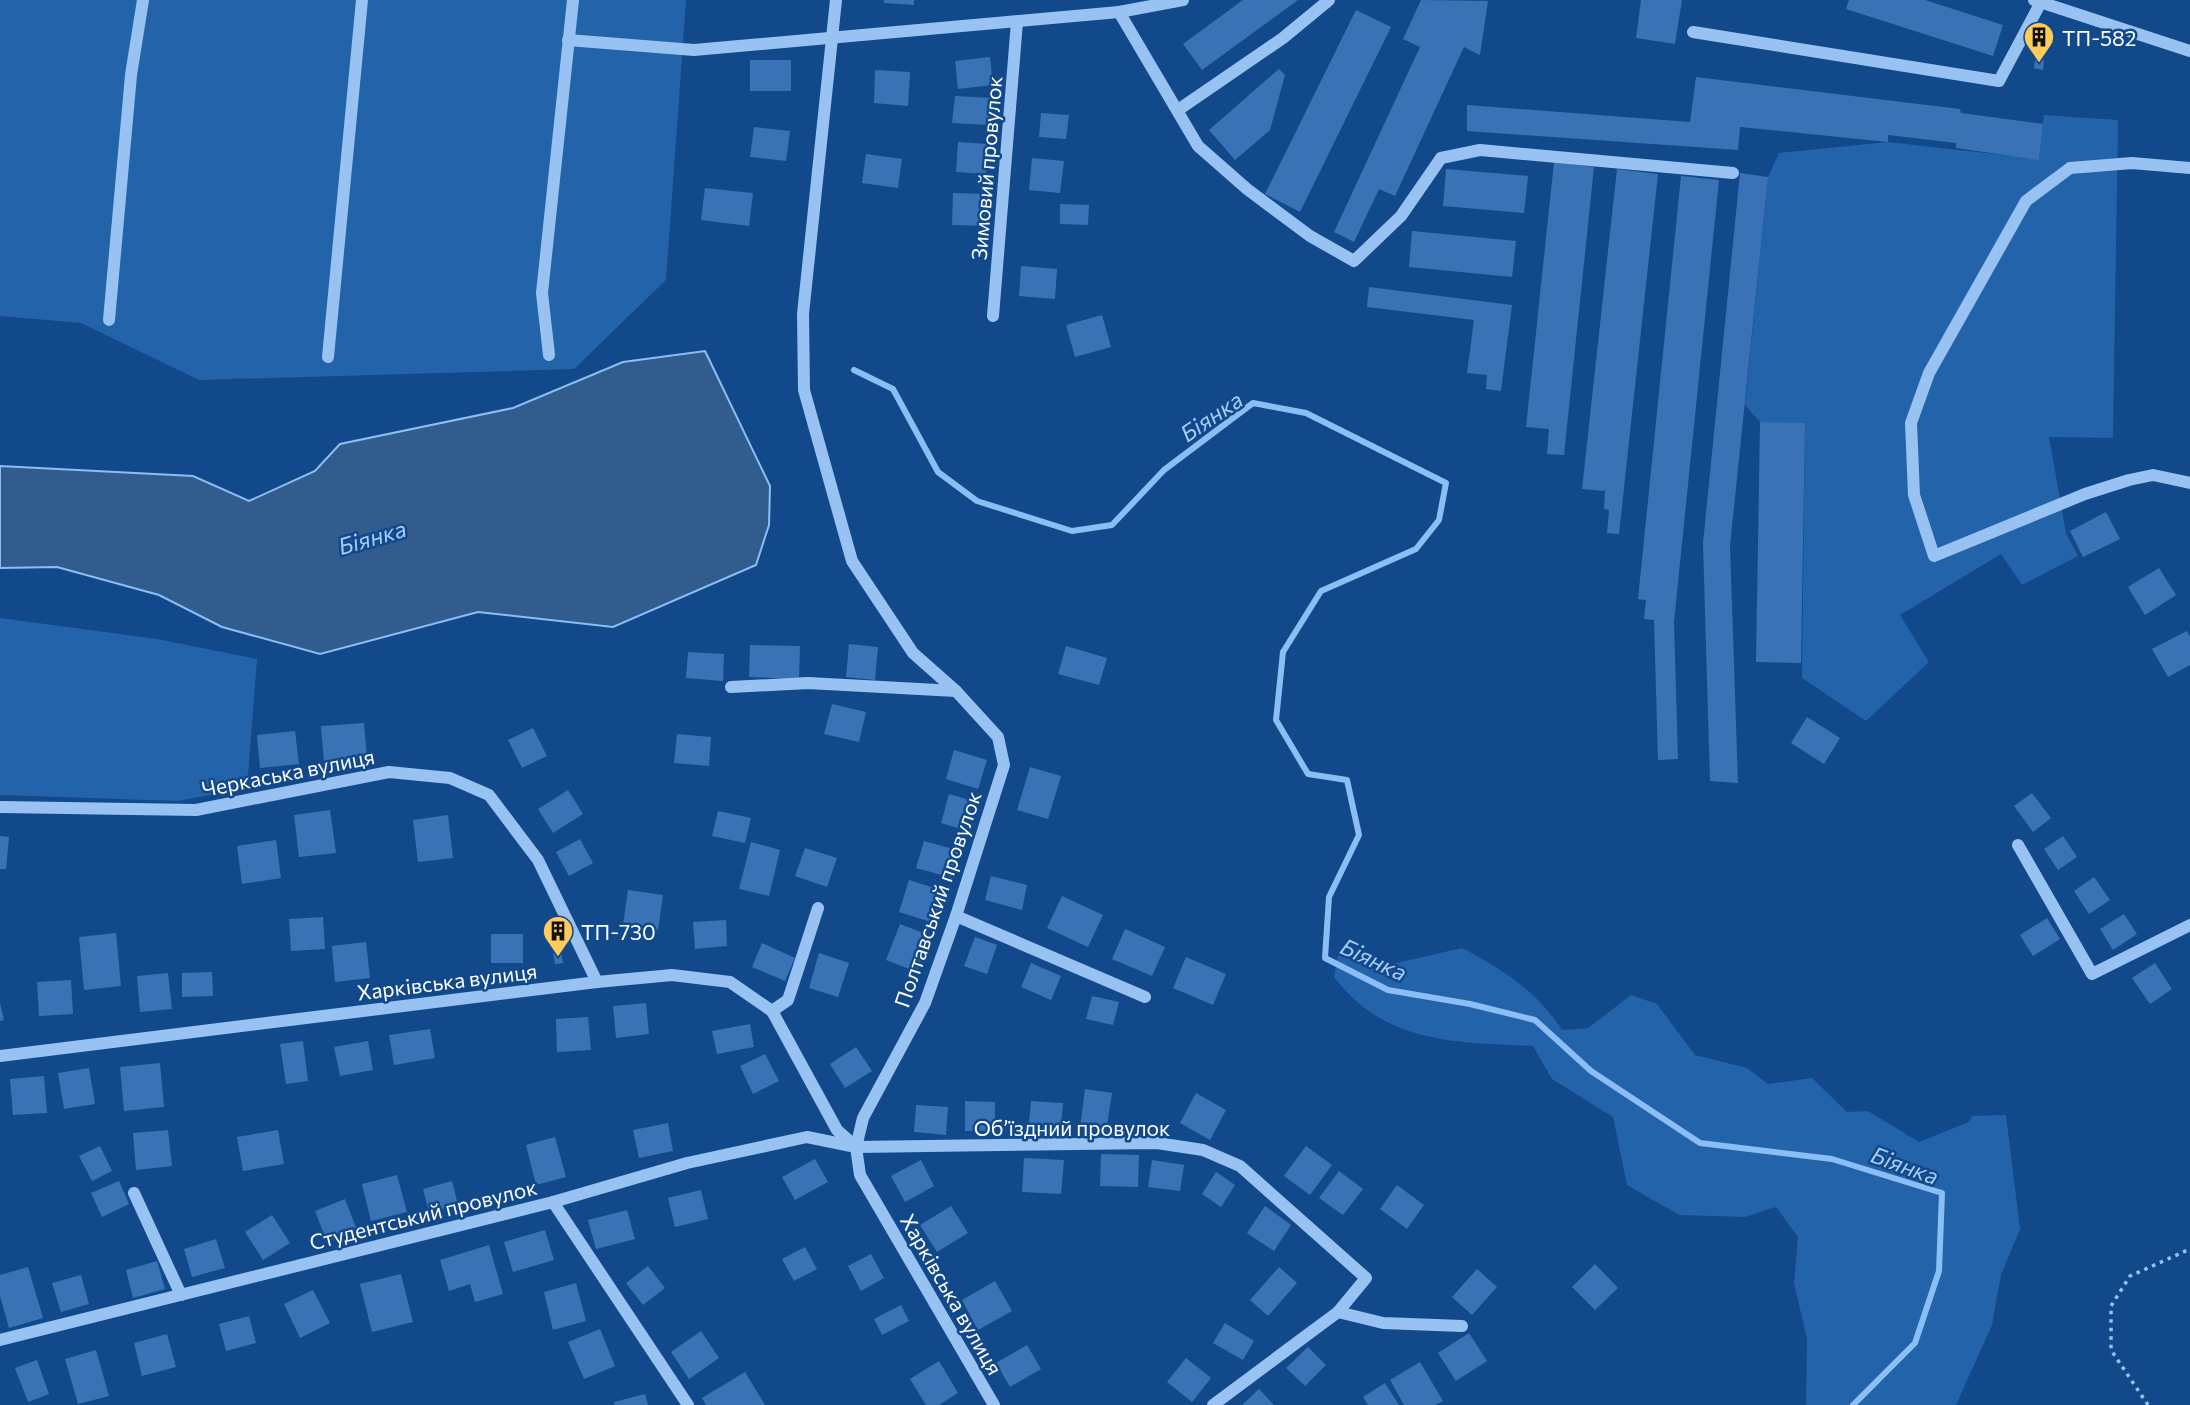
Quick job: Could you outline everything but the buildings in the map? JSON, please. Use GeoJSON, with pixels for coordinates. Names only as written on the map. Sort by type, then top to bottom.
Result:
{"type":"FeatureCollection","features":[{"type":"Feature","properties":{"kind":"street"},"geometry":{"type":"LineString","coordinates":[[109,320],[131,75],[143,0]]}},
{"type":"Feature","properties":{"kind":"street"},"geometry":{"type":"LineString","coordinates":[[328,357],[362,0]]}},
{"type":"Feature","properties":{"kind":"street"},"geometry":{"type":"LineString","coordinates":[[549,355],[542,293],[573,0]]}},
{"type":"Feature","properties":{"kind":"street"},"geometry":{"type":"LineString","coordinates":[[836,0],[803,314],[804,390],[852,561],[913,653],[956,691]]}},
{"type":"Feature","properties":{"kind":"street"},"geometry":{"type":"LineString","coordinates":[[568,40],[694,50],[1119,12],[1141,4],[1183,0]]}},
{"type":"Feature","properties":{"kind":"street"},"geometry":{"type":"LineString","coordinates":[[1178,110],[1283,38],[1329,0]]}},
{"type":"Feature","properties":{"kind":"street"},"geometry":{"type":"LineString","coordinates":[[1693,32],[1999,81],[2038,1],[2190,51]]}},
{"type":"Feature","properties":{"kind":"street"},"geometry":{"type":"LineString","coordinates":[[1119,12],[1198,146],[1247,189],[1310,236],[1354,261],[1401,216],[1441,158],[1480,150],[1733,173]]}},
{"type":"Feature","properties":{"kind":"street","name":"Зимовий провулок"},"geometry":{"type":"LineString","coordinates":[[993,316],[1017,22]]}},
{"type":"Feature","properties":{"kind":"street"},"geometry":{"type":"LineString","coordinates":[[2190,168],[2132,163],[2070,168],[2026,201],[1929,373],[1911,423],[1914,495],[1934,556],[2085,494],[2129,481],[2154,475],[2190,483]]}},
{"type":"Feature","properties":{"kind":"street"},"geometry":{"type":"LineString","coordinates":[[732,687],[808,683],[956,691]]}},
{"type":"Feature","properties":{"kind":"street","name":"Полтавський провулок"},"geometry":{"type":"LineString","coordinates":[[856,1147],[863,1118],[925,1003],[1004,765],[998,737],[956,691]]}},
{"type":"Feature","properties":{"kind":"street","name":"Черкаська вулиця"},"geometry":{"type":"LineString","coordinates":[[0,807],[196,810],[389,772],[450,778],[489,795],[538,860],[597,982]]}},
{"type":"Feature","properties":{"kind":"street"},"geometry":{"type":"LineString","coordinates":[[2018,845],[2092,974],[2190,925]]}},
{"type":"Feature","properties":{"kind":"street"},"geometry":{"type":"LineString","coordinates":[[772,1011],[788,1000],[818,908]]}},
{"type":"Feature","properties":{"kind":"street"},"geometry":{"type":"LineString","coordinates":[[956,916],[1145,998]]}},
{"type":"Feature","properties":{"kind":"street","name":"Харківська вулиця"},"geometry":{"type":"LineString","coordinates":[[0,1056],[597,982],[672,975],[730,982],[772,1011],[837,1130],[856,1147],[860,1175],[994,1405]]}},
{"type":"Feature","properties":{"kind":"street","name":"Студентський провулок"},"geometry":{"type":"LineString","coordinates":[[0,1340],[552,1202],[687,1163],[807,1137],[856,1147]]}},
{"type":"Feature","properties":{"kind":"street","name":"Обʼїздний провулок"},"geometry":{"type":"LineString","coordinates":[[856,1147],[1157,1143],[1203,1150],[1240,1166],[1366,1278],[1338,1312],[1213,1405]]}},
{"type":"Feature","properties":{"kind":"street"},"geometry":{"type":"LineString","coordinates":[[134,1193],[181,1295]]}},
{"type":"Feature","properties":{"kind":"street"},"geometry":{"type":"LineString","coordinates":[[552,1202],[688,1405]]}},
{"type":"Feature","properties":{"kind":"street"},"geometry":{"type":"LineString","coordinates":[[1338,1312],[1383,1323],[1462,1326]]}},
{"type":"Feature","properties":{"kind":"path"},"geometry":{"type":"LineString","coordinates":[[2148,1405],[2110,1350],[2111,1306],[2130,1276],[2190,1249]]}},
{"type":"Feature","properties":{"kind":"shaded area"},"geometry":{"type":"Polygon","coordinates":[[[0,0],[686,0],[666,280],[574,369],[199,380],[81,323],[0,316],[0,0]]]}},
{"type":"Feature","properties":{"kind":"shaded area"},"geometry":{"type":"Polygon","coordinates":[[[2044,115],[2118,120],[2113,438],[2049,437],[2066,533],[2078,556],[2022,585],[2001,554],[1900,615],[1929,662],[1866,721],[1802,678],[1805,424],[1760,422],[1745,405],[1768,177],[1779,153],[1888,142],[2039,159],[2044,115]]]}},
{"type":"Feature","properties":{"kind":"shaded area"},"geometry":{"type":"Polygon","coordinates":[[[0,618],[157,639],[257,659],[247,788],[178,801],[0,795],[0,618]]]}},
{"type":"Feature","properties":{"kind":"shaded area"},"geometry":{"type":"Polygon","coordinates":[[[1462,948],[1518,982],[1562,1030],[1588,1028],[1631,995],[1657,1004],[1695,1055],[1747,1068],[1768,1084],[1812,1078],[1847,1112],[1868,1111],[1919,1142],[1969,1122],[1972,1116],[2006,1115],[2020,1229],[2001,1275],[1992,1325],[1956,1405],[1806,1405],[1807,1339],[1794,1283],[1798,1237],[1776,1207],[1745,1217],[1679,1215],[1627,1185],[1613,1117],[1552,1079],[1533,1046],[1450,1040],[1424,1036],[1400,1028],[1376,1016],[1354,999],[1334,977],[1339,950],[1370,969],[1462,948]]]}},
{"type":"Feature","properties":{"kind":"water"},"geometry":{"type":"Polygon","coordinates":[[[705,351],[770,486],[769,525],[756,565],[613,627],[478,612],[320,654],[222,627],[159,595],[57,567],[0,568],[0,466],[193,476],[249,501],[315,471],[340,444],[513,408],[623,362],[705,351]]]}},
{"type":"Feature","properties":{"kind":"waterway","name":"Біянка"},"geometry":{"type":"LineString","coordinates":[[854,370],[893,389],[938,472],[977,501],[1072,531],[1112,525],[1164,470],[1253,403],[1306,413],[1446,483],[1439,520],[1416,549],[1321,591],[1283,652],[1276,720],[1308,774],[1347,780],[1359,835],[1329,897],[1325,958],[1388,990],[1470,1004],[1535,1020],[1591,1071],[1700,1143],[1832,1159],[1942,1193],[1939,1271],[1915,1343],[1853,1405]]}},
{"type":"Feature","properties":{"kind":"place","name":"ТП-582"},"geometry":{"type":"Point","coordinates":[2039,64]}},
{"type":"Feature","properties":{"kind":"place","name":"ТП-730"},"geometry":{"type":"Point","coordinates":[558,958]}}]}
